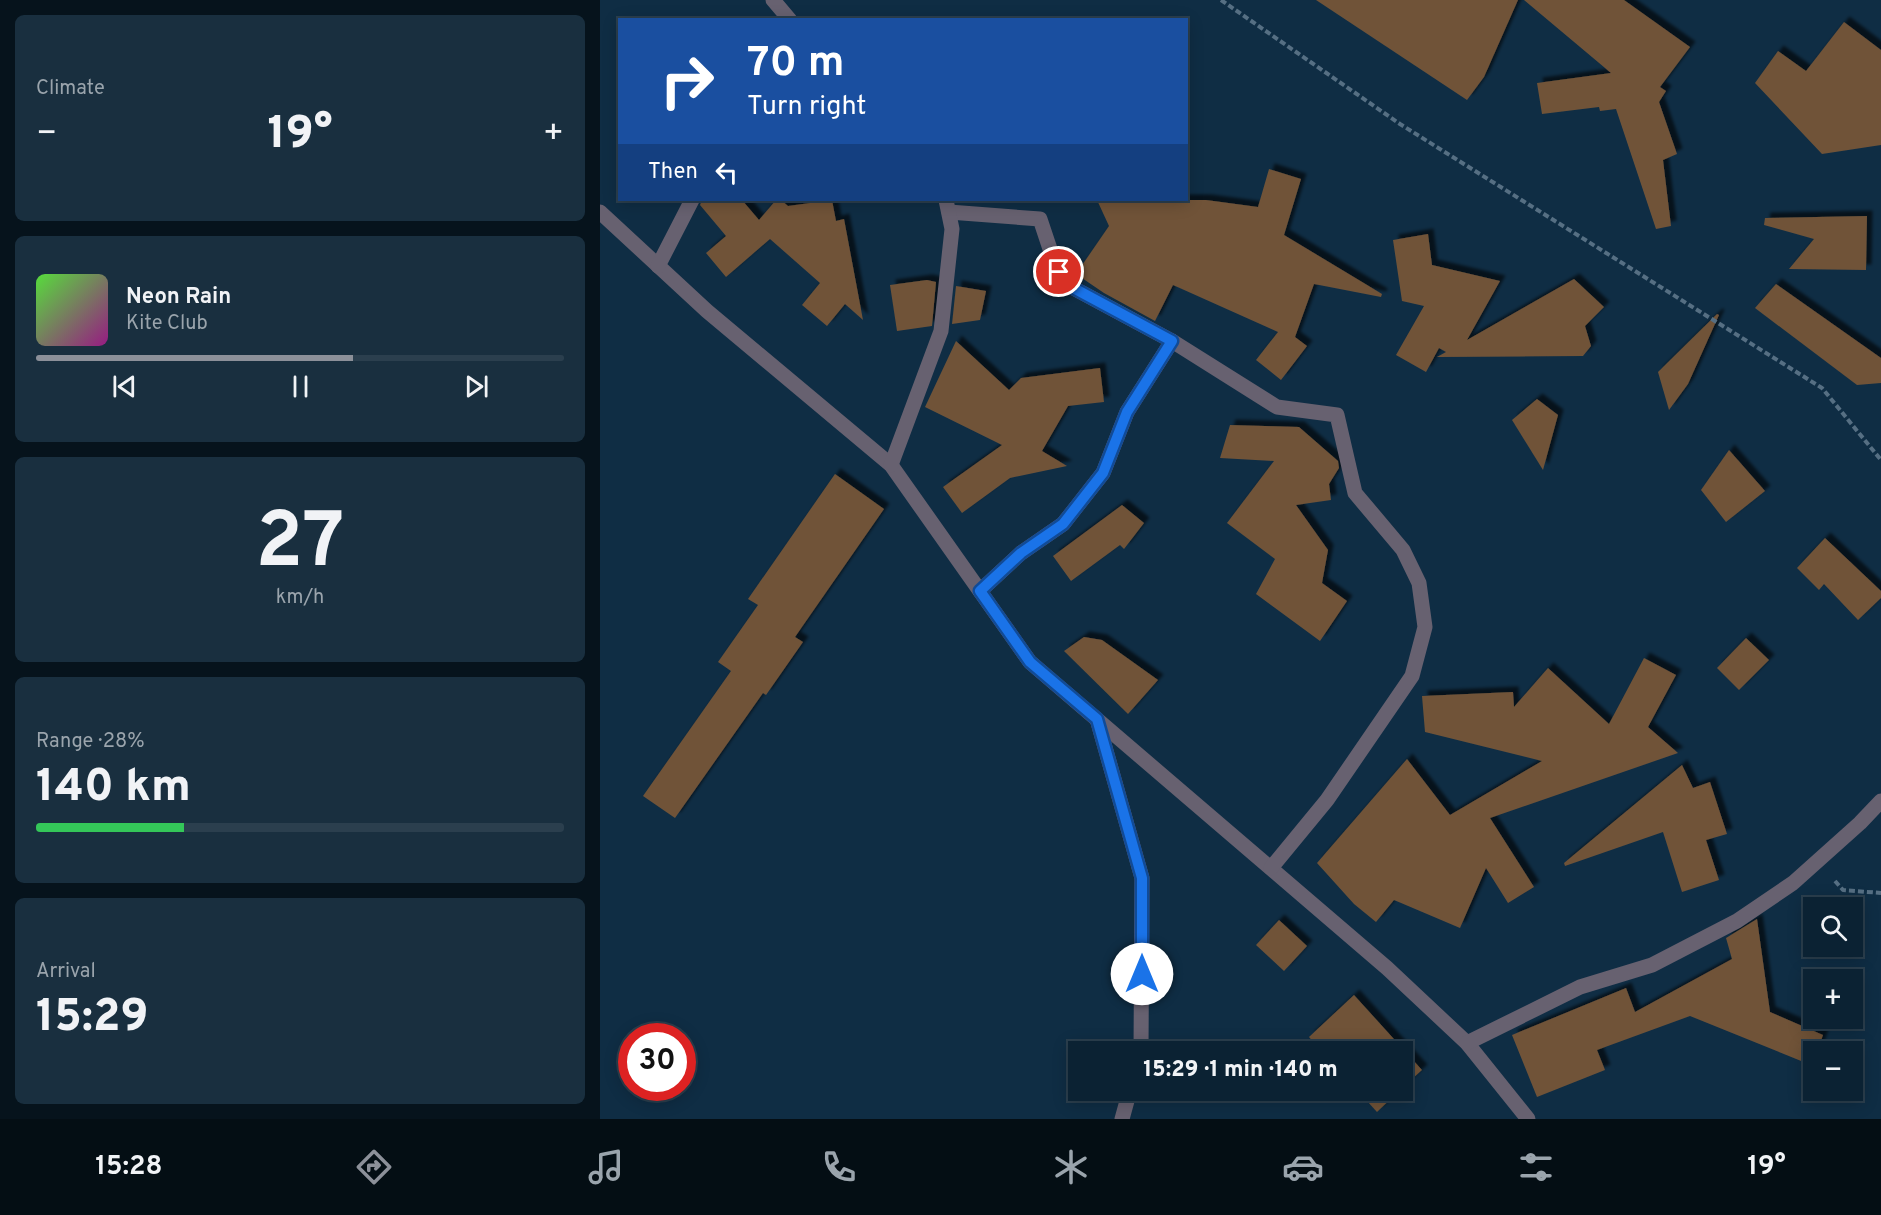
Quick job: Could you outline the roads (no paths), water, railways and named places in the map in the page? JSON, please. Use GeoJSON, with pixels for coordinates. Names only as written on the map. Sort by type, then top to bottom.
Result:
{"type":"FeatureCollection","features":[{"type":"Feature","properties":{"kind":"street"},"geometry":{"type":"LineString","coordinates":[[773,0],[788,18]]}},
{"type":"Feature","properties":{"kind":"street"},"geometry":{"type":"LineString","coordinates":[[658,266],[691,201]]}},
{"type":"Feature","properties":{"kind":"street"},"geometry":{"type":"LineString","coordinates":[[891,465],[941,331],[952,229],[947,206],[1040,219],[1064,283],[1172,341],[1277,406],[1336,415],[1355,493],[1402,550],[1419,583],[1425,627],[1412,676],[1327,800],[1271,868]]}},
{"type":"Feature","properties":{"kind":"street"},"geometry":{"type":"LineString","coordinates":[[600,212],[708,311],[891,465],[1030,662],[1388,968],[1467,1043],[1528,1119]]}},
{"type":"Feature","properties":{"kind":"street"},"geometry":{"type":"LineString","coordinates":[[980,591],[1021,553],[1063,524],[1103,473],[1127,412],[1172,341]]}},
{"type":"Feature","properties":{"kind":"street"},"geometry":{"type":"LineString","coordinates":[[1097,719],[1142,878],[1141,1041]]}},
{"type":"Feature","properties":{"kind":"street"},"geometry":{"type":"LineString","coordinates":[[1467,1043],[1580,987],[1652,966],[1737,921],[1792,883],[1881,801]]}},
{"type":"Feature","properties":{"kind":"street"},"geometry":{"type":"LineString","coordinates":[[1122,1119],[1127,1101]]}}]}
